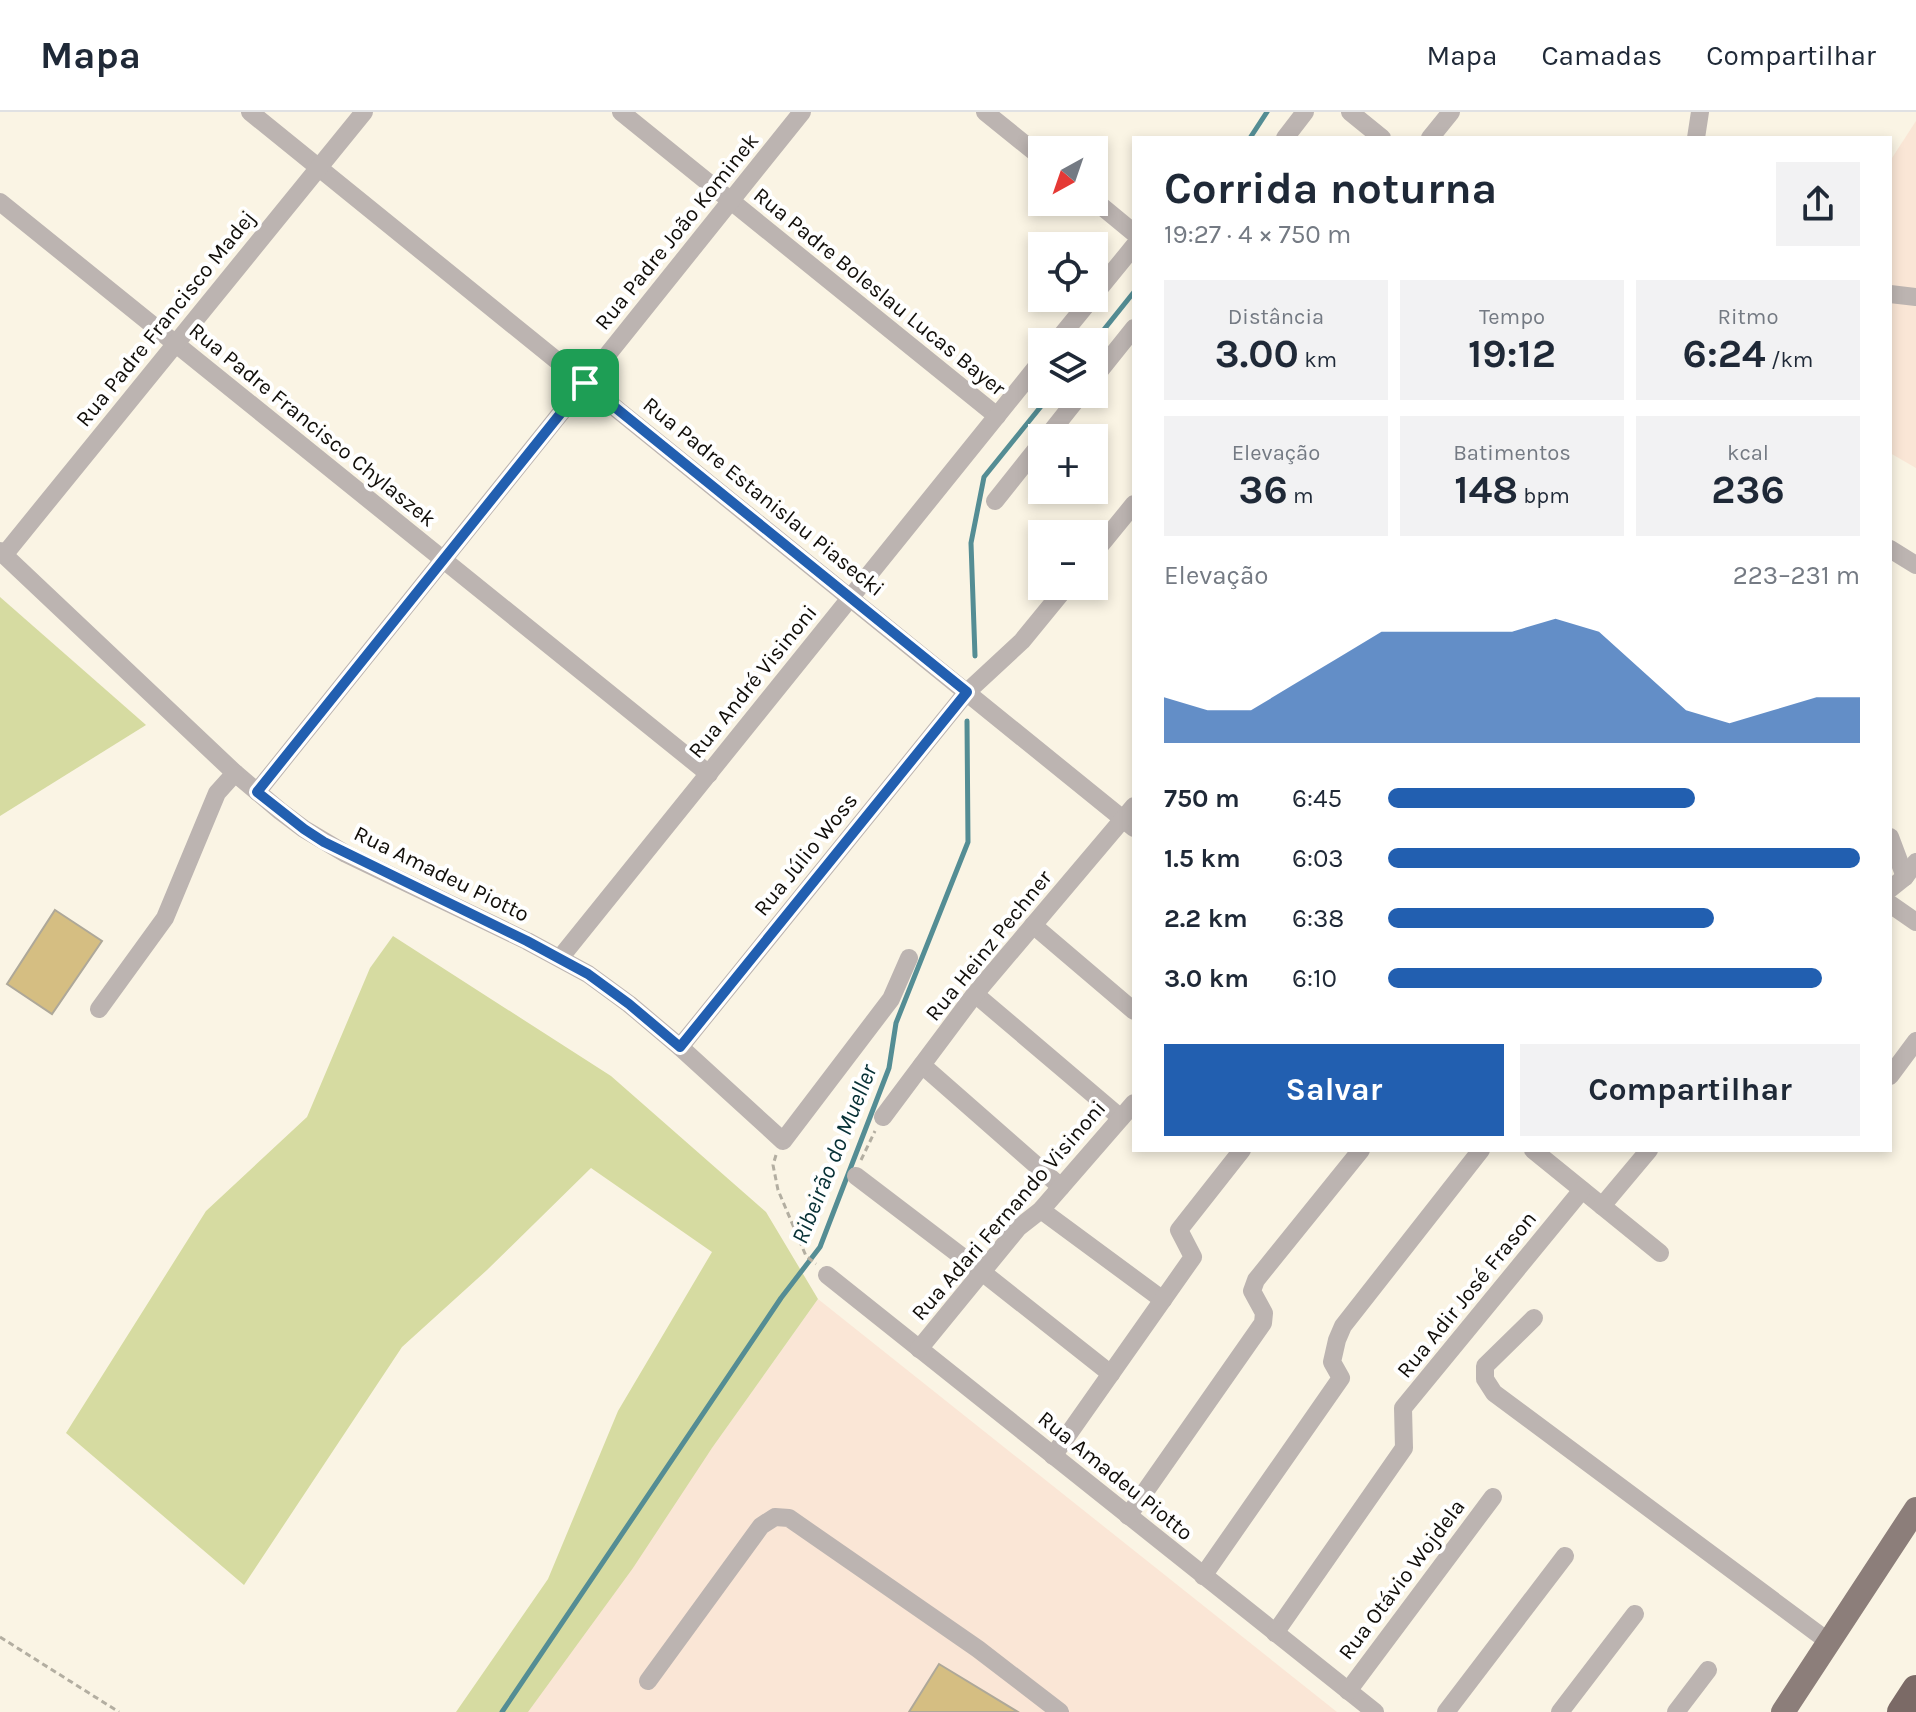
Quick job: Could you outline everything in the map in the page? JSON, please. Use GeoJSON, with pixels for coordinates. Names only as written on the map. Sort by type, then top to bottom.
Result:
{"type":"FeatureCollection","features":[{"type":"Feature","properties":{"kind":"highway"},"geometry":{"type":"LineString","coordinates":[[1901,1712],[1916,1689]]}},
{"type":"Feature","properties":{"kind":"main road"},"geometry":{"type":"LineString","coordinates":[[1783,1712],[1916,1509]]}},
{"type":"Feature","properties":{"kind":"street","name":"Rua Padre Estanislau Piasecki"},"geometry":{"type":"LineString","coordinates":[[250,112],[967,692],[1130,818]]}},
{"type":"Feature","properties":{"kind":"street","name":"Rua Padre Francisco Madej"},"geometry":{"type":"LineString","coordinates":[[2,553],[364,112]]}},
{"type":"Feature","properties":{"kind":"street","name":"Rua Padre Boleslau Lucas Bayer"},"geometry":{"type":"LineString","coordinates":[[621,112],[997,416]]}},
{"type":"Feature","properties":{"kind":"street","name":"Rua Padre João Kominek"},"geometry":{"type":"LineString","coordinates":[[257,792],[802,112]]}},
{"type":"Feature","properties":{"kind":"street"},"geometry":{"type":"LineString","coordinates":[[985,112],[1028,147]]}},
{"type":"Feature","properties":{"kind":"street"},"geometry":{"type":"LineString","coordinates":[[1287,136],[1305,112]]}},
{"type":"Feature","properties":{"kind":"street"},"geometry":{"type":"LineString","coordinates":[[1350,112],[1380,136]]}},
{"type":"Feature","properties":{"kind":"street"},"geometry":{"type":"LineString","coordinates":[[1432,136],[1451,112]]}},
{"type":"Feature","properties":{"kind":"street"},"geometry":{"type":"LineString","coordinates":[[1696,136],[1700,112]]}},
{"type":"Feature","properties":{"kind":"street","name":"Rua Padre Francisco Chylaszek"},"geometry":{"type":"LineString","coordinates":[[0,202],[709,774]]}},
{"type":"Feature","properties":{"kind":"street"},"geometry":{"type":"LineString","coordinates":[[1108,212],[1132,231]]}},
{"type":"Feature","properties":{"kind":"street"},"geometry":{"type":"LineString","coordinates":[[1108,278],[1132,248]]}},
{"type":"Feature","properties":{"kind":"street"},"geometry":{"type":"LineString","coordinates":[[1892,294],[1916,297]]}},
{"type":"Feature","properties":{"kind":"street"},"geometry":{"type":"LineString","coordinates":[[1068,328],[1081,312]]}},
{"type":"Feature","properties":{"kind":"street"},"geometry":{"type":"LineString","coordinates":[[1108,360],[1132,330]]}},
{"type":"Feature","properties":{"kind":"street","name":"Rua André Visinoni"},"geometry":{"type":"LineString","coordinates":[[560,958],[1028,377]]}},
{"type":"Feature","properties":{"kind":"street"},"geometry":{"type":"LineString","coordinates":[[1057,424],[1070,408]]}},
{"type":"Feature","properties":{"kind":"street"},"geometry":{"type":"LineString","coordinates":[[995,501],[1028,460]]}},
{"type":"Feature","properties":{"kind":"street"},"geometry":{"type":"LineString","coordinates":[[1108,536],[1132,506]]}},
{"type":"Feature","properties":{"kind":"street"},"geometry":{"type":"LineString","coordinates":[[1892,550],[1916,565]]}},
{"type":"Feature","properties":{"kind":"street","name":"Rua Amadeu Piotto"},"geometry":{"type":"LineString","coordinates":[[2,553],[235,773],[304,829],[324,842],[560,958],[609,988],[680,1047],[783,1141]]}},
{"type":"Feature","properties":{"kind":"street","name":"Rua Júlio Woss"},"geometry":{"type":"LineString","coordinates":[[680,1047],[967,692],[1022,641],[1056,600]]}},
{"type":"Feature","properties":{"kind":"street"},"geometry":{"type":"LineString","coordinates":[[99,1009],[165,918],[217,793],[235,773]]}},
{"type":"Feature","properties":{"kind":"street","name":"Rua Heinz Pechner"},"geometry":{"type":"LineString","coordinates":[[883,1117],[975,994],[1130,818]]}},
{"type":"Feature","properties":{"kind":"street"},"geometry":{"type":"LineString","coordinates":[[1892,840],[1910,869],[1892,887]]}},
{"type":"Feature","properties":{"kind":"street"},"geometry":{"type":"LineString","coordinates":[[1892,905],[1916,922]]}},
{"type":"Feature","properties":{"kind":"street"},"geometry":{"type":"LineString","coordinates":[[1033,925],[1132,1009]]}},
{"type":"Feature","properties":{"kind":"street"},"geometry":{"type":"LineString","coordinates":[[783,1141],[891,999],[909,958]]}},
{"type":"Feature","properties":{"kind":"street"},"geometry":{"type":"LineString","coordinates":[[975,994],[1121,1118]]}},
{"type":"Feature","properties":{"kind":"street"},"geometry":{"type":"LineString","coordinates":[[1892,1073],[1916,1041]]}},
{"type":"Feature","properties":{"kind":"street"},"geometry":{"type":"LineString","coordinates":[[922,1065],[1061,1187]]}},
{"type":"Feature","properties":{"kind":"street","name":"Rua Adari Fernando Visinoni"},"geometry":{"type":"LineString","coordinates":[[919,1349],[1018,1228],[1041,1210],[1132,1105]]}},
{"type":"Feature","properties":{"kind":"street"},"geometry":{"type":"LineString","coordinates":[[1053,1456],[1193,1257],[1179,1230],[1240,1152]]}},
{"type":"Feature","properties":{"kind":"street"},"geometry":{"type":"LineString","coordinates":[[1128,1516],[1263,1323],[1264,1313],[1252,1291],[1256,1280],[1359,1152]]}},
{"type":"Feature","properties":{"kind":"street"},"geometry":{"type":"LineString","coordinates":[[1203,1576],[1341,1378],[1332,1362],[1343,1326],[1479,1152]]}},
{"type":"Feature","properties":{"kind":"street"},"geometry":{"type":"LineString","coordinates":[[1535,1152],[1660,1253]]}},
{"type":"Feature","properties":{"kind":"street"},"geometry":{"type":"LineString","coordinates":[[1602,1206],[1647,1152]]}},
{"type":"Feature","properties":{"kind":"street"},"geometry":{"type":"LineString","coordinates":[[856,1176],[1111,1374]]}},
{"type":"Feature","properties":{"kind":"street","name":"Rua Adir José Frason"},"geometry":{"type":"LineString","coordinates":[[1275,1633],[1404,1448],[1403,1408],[1582,1190]]}},
{"type":"Feature","properties":{"kind":"street"},"geometry":{"type":"LineString","coordinates":[[1041,1210],[1163,1300]]}},
{"type":"Feature","properties":{"kind":"street","name":"Rua Amadeu Piotto"},"geometry":{"type":"LineString","coordinates":[[827,1275],[1375,1712]]}},
{"type":"Feature","properties":{"kind":"street"},"geometry":{"type":"LineString","coordinates":[[1534,1318],[1485,1366],[1485,1379],[1494,1393],[1829,1642]]}},
{"type":"Feature","properties":{"kind":"street","name":"Rua Otávio Wojdela"},"geometry":{"type":"LineString","coordinates":[[1348,1691],[1493,1497]]}},
{"type":"Feature","properties":{"kind":"street"},"geometry":{"type":"LineString","coordinates":[[648,1681],[761,1526],[775,1517],[789,1518],[978,1649],[1060,1712]]}},
{"type":"Feature","properties":{"kind":"street"},"geometry":{"type":"LineString","coordinates":[[1446,1712],[1565,1556]]}},
{"type":"Feature","properties":{"kind":"street"},"geometry":{"type":"LineString","coordinates":[[1560,1712],[1635,1614]]}},
{"type":"Feature","properties":{"kind":"street"},"geometry":{"type":"LineString","coordinates":[[1676,1712],[1708,1670]]}},
{"type":"Feature","properties":{"kind":"path"},"geometry":{"type":"LineString","coordinates":[[856,1176],[865,1150],[883,1117]]}},
{"type":"Feature","properties":{"kind":"path"},"geometry":{"type":"LineString","coordinates":[[783,1141],[774,1159],[774,1173],[806,1256]]}},
{"type":"Feature","properties":{"kind":"path"},"geometry":{"type":"LineString","coordinates":[[0,1637],[119,1712]]}},
{"type":"Feature","properties":{"kind":"shaded area"},"geometry":{"type":"Polygon","coordinates":[[[1916,121],[1916,468],[1892,454],[1892,158],[1916,121]]]}},
{"type":"Feature","properties":{"kind":"shaded area"},"geometry":{"type":"Polygon","coordinates":[[[818,1299],[1337,1712],[524,1712],[818,1299]]]}},
{"type":"Feature","properties":{"kind":"green space"},"geometry":{"type":"Polygon","coordinates":[[[0,597],[146,725],[0,816],[0,597]]]}},
{"type":"Feature","properties":{"kind":"green space"},"geometry":{"type":"Polygon","coordinates":[[[393,936],[611,1076],[766,1212],[818,1299],[712,1448],[633,1568],[528,1712],[456,1712],[548,1579],[618,1411],[712,1252],[591,1168],[487,1270],[402,1347],[244,1585],[66,1433],[206,1211],[307,1117],[370,968],[393,936]]]}},
{"type":"Feature","properties":{"kind":"building"},"geometry":{"type":"Polygon","coordinates":[[[55,910],[102,941],[52,1014],[7,984],[55,910]]]}},
{"type":"Feature","properties":{"kind":"building"},"geometry":{"type":"Polygon","coordinates":[[[939,1664],[1018,1712],[909,1712],[939,1664]]]}},
{"type":"Feature","properties":{"kind":"waterway","name":"Ribeirão do Mueller"},"geometry":{"type":"LineString","coordinates":[[1251,136],[1267,112]]}},
{"type":"Feature","properties":{"kind":"waterway","name":"Ribeirão do Mueller"},"geometry":{"type":"LineString","coordinates":[[1105,328],[1132,294]]}},
{"type":"Feature","properties":{"kind":"waterway","name":"Ribeirão do Mueller"},"geometry":{"type":"LineString","coordinates":[[975,656],[971,543],[984,477],[1040,408]]}},
{"type":"Feature","properties":{"kind":"waterway","name":"Ribeirão do Mueller"},"geometry":{"type":"LineString","coordinates":[[502,1712],[781,1298],[820,1247],[889,1068],[896,1023],[968,842],[967,721]]}},
{"type":"Feature","properties":{"kind":"route"},"geometry":{"type":"LineString","coordinates":[[585,383],[967,692],[680,1047],[588,974],[324,842],[257,792],[585,383]]}}]}
